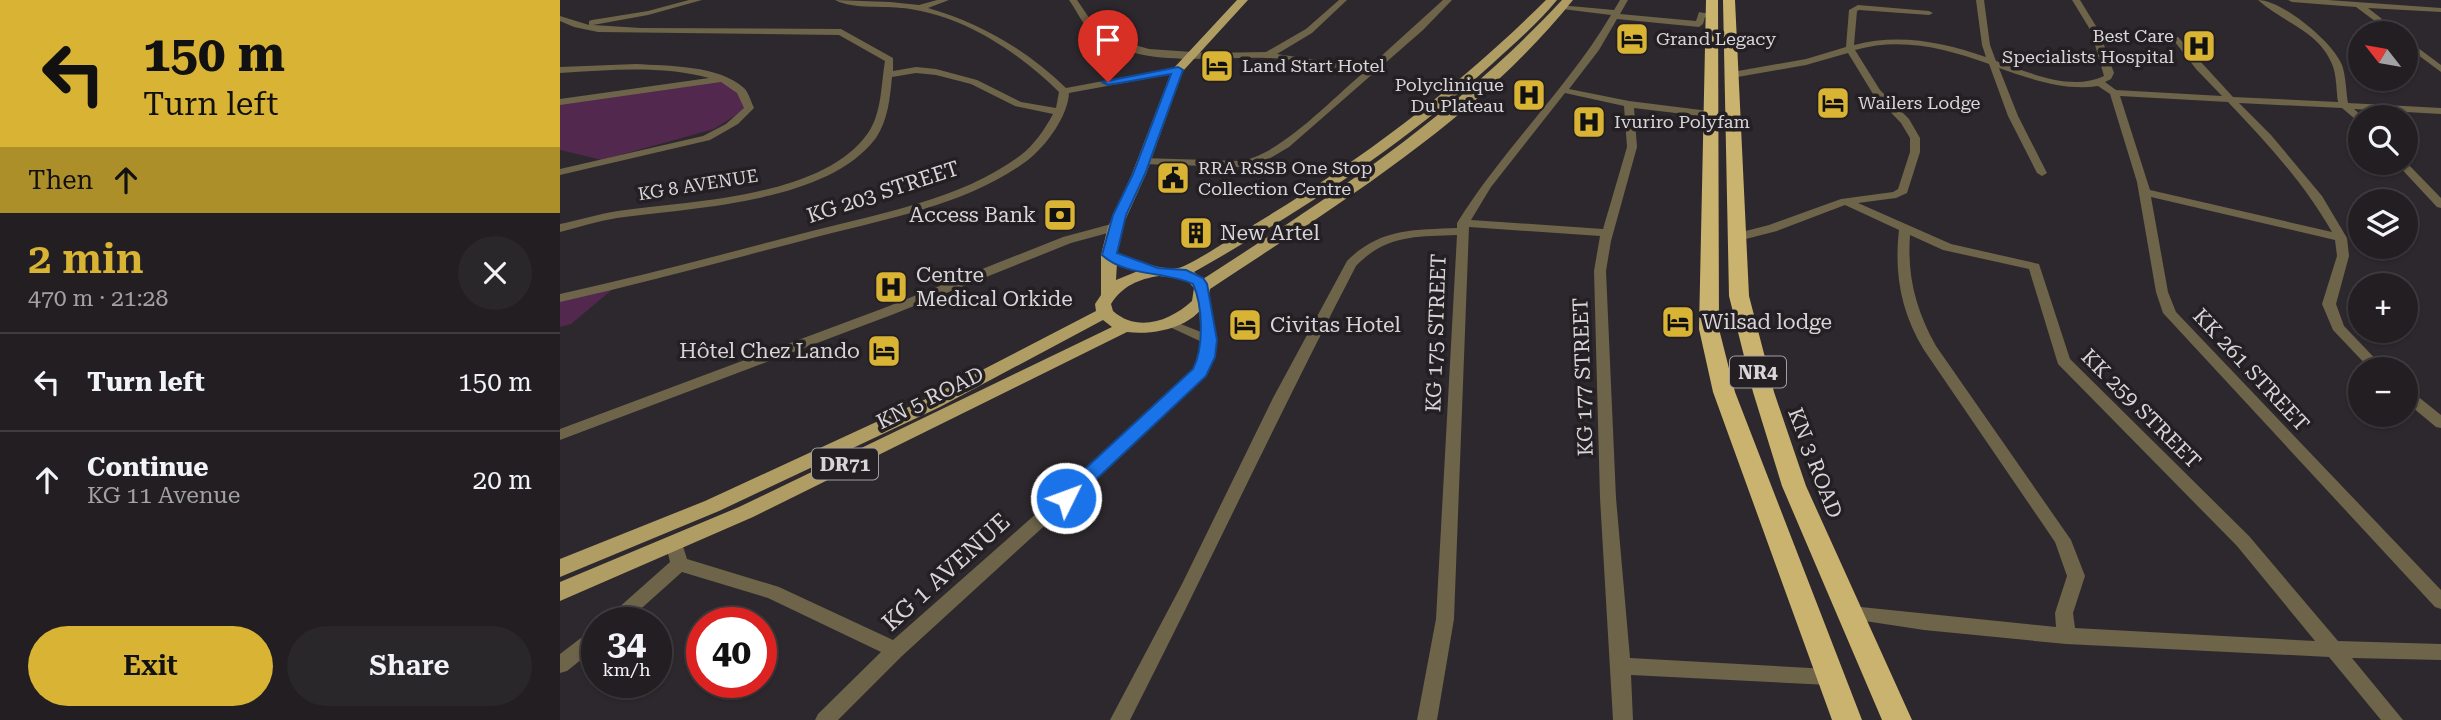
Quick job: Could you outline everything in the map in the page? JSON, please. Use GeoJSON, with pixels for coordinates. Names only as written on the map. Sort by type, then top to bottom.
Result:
{"type":"FeatureCollection","features":[{"type":"Feature","properties":{"kind":"highway","name":"KN 3 ROAD"},"geometry":{"type":"LineString","coordinates":[[1729,0],[1739,296],[1767,408],[1794,487],[1897,720]]}},
{"type":"Feature","properties":{"kind":"highway","name":"NR4"},"geometry":{"type":"LineString","coordinates":[[1712,7],[1709,330],[1724,392],[1847,720]]}},
{"type":"Feature","properties":{"kind":"highway"},"geometry":{"type":"LineString","coordinates":[[1709,330],[1746,326]]}},
{"type":"Feature","properties":{"kind":"main road"},"geometry":{"type":"LineString","coordinates":[[1126,326],[1116,323],[1107,303],[1109,255],[1115,227],[1178,70],[1243,0]]}},
{"type":"Feature","properties":{"kind":"main road"},"geometry":{"type":"LineString","coordinates":[[1181,273],[1272,223],[1405,133],[1561,3]]}},
{"type":"Feature","properties":{"kind":"main road"},"geometry":{"type":"LineString","coordinates":[[1181,273],[1191,276],[1202,290],[1347,192],[1461,107],[1533,41],[1561,3]]}},
{"type":"Feature","properties":{"kind":"main road","name":"DR71"},"geometry":{"type":"LineString","coordinates":[[1109,255],[1156,272]]}},
{"type":"Feature","properties":{"kind":"main road","name":"DR71"},"geometry":{"type":"LineString","coordinates":[[1107,303],[1128,279],[1156,272],[1181,273]]}},
{"type":"Feature","properties":{"kind":"main road","name":"DR71"},"geometry":{"type":"LineString","coordinates":[[1126,326],[1139,328],[1168,323],[1193,310],[1202,290]]}},
{"type":"Feature","properties":{"kind":"main road","name":"KN 5 ROAD"},"geometry":{"type":"LineString","coordinates":[[560,568],[712,506],[922,408],[1107,303]]}},
{"type":"Feature","properties":{"kind":"main road","name":"KN 5 ROAD"},"geometry":{"type":"LineString","coordinates":[[560,592],[677,554],[1126,326]]}},
{"type":"Feature","properties":{"kind":"street"},"geometry":{"type":"LineString","coordinates":[[577,25],[648,13],[698,0]]}},
{"type":"Feature","properties":{"kind":"street"},"geometry":{"type":"LineString","coordinates":[[839,0],[919,8],[974,26],[1046,73],[1064,91],[1178,70]]}},
{"type":"Feature","properties":{"kind":"street"},"geometry":{"type":"LineString","coordinates":[[919,8],[944,0]]}},
{"type":"Feature","properties":{"kind":"street"},"geometry":{"type":"LineString","coordinates":[[1073,0],[1101,36],[1157,54],[1268,55],[1370,71]]}},
{"type":"Feature","properties":{"kind":"street"},"geometry":{"type":"LineString","coordinates":[[1268,55],[1313,27],[1343,0]]}},
{"type":"Feature","properties":{"kind":"street"},"geometry":{"type":"LineString","coordinates":[[1143,161],[1240,164],[1256,162],[1285,145],[1448,0]]}},
{"type":"Feature","properties":{"kind":"street"},"geometry":{"type":"LineString","coordinates":[[1462,227],[1486,186],[1596,48],[1624,0]]}},
{"type":"Feature","properties":{"kind":"street"},"geometry":{"type":"LineString","coordinates":[[1980,0],[1982,33],[2013,117],[2042,173]]}},
{"type":"Feature","properties":{"kind":"street"},"geometry":{"type":"LineString","coordinates":[[2076,0],[2095,31],[2109,73],[2108,77],[2096,84]]}},
{"type":"Feature","properties":{"kind":"street"},"geometry":{"type":"LineString","coordinates":[[2262,0],[2315,35],[2324,46],[2336,64],[2343,104],[2348,109]]}},
{"type":"Feature","properties":{"kind":"street"},"geometry":{"type":"LineString","coordinates":[[2292,0],[2356,2],[2441,10]]}},
{"type":"Feature","properties":{"kind":"street"},"geometry":{"type":"LineString","coordinates":[[2356,2],[2381,21]]}},
{"type":"Feature","properties":{"kind":"street"},"geometry":{"type":"LineString","coordinates":[[1561,3],[1616,14],[1699,24],[1702,14],[1712,7]]}},
{"type":"Feature","properties":{"kind":"street"},"geometry":{"type":"LineString","coordinates":[[1738,237],[1773,228],[1844,201],[1896,195],[1903,191],[1915,152],[1912,130],[1876,92],[1850,49],[1850,28],[1855,8],[1929,13]]}},
{"type":"Feature","properties":{"kind":"street"},"geometry":{"type":"LineString","coordinates":[[560,18],[577,25],[640,32],[841,32],[890,60],[916,70],[956,77],[1018,104],[1059,112]]}},
{"type":"Feature","properties":{"kind":"street"},"geometry":{"type":"LineString","coordinates":[[2178,40],[2229,100],[2267,137],[2318,198],[2341,238],[2343,256],[2329,304],[2338,327],[2367,357]]}},
{"type":"Feature","properties":{"kind":"street"},"geometry":{"type":"LineString","coordinates":[[1732,75],[1810,61],[1884,42],[1928,44],[1965,52],[2033,77],[2071,84],[2096,84],[2113,93],[2441,111]]}},
{"type":"Feature","properties":{"kind":"street"},"geometry":{"type":"LineString","coordinates":[[2418,51],[2441,69]]}},
{"type":"Feature","properties":{"kind":"street","name":"KG 8 AVENUE"},"geometry":{"type":"LineString","coordinates":[[560,228],[614,216],[725,201],[784,188],[817,176],[856,152],[871,136],[883,112],[890,60]]}},
{"type":"Feature","properties":{"kind":"street"},"geometry":{"type":"LineString","coordinates":[[560,69],[653,68],[693,71],[726,79],[742,89],[749,108],[741,118],[723,131],[682,145],[562,170]]}},
{"type":"Feature","properties":{"kind":"street"},"geometry":{"type":"LineString","coordinates":[[887,75],[916,70]]}},
{"type":"Feature","properties":{"kind":"street"},"geometry":{"type":"LineString","coordinates":[[560,102],[726,79]]}},
{"type":"Feature","properties":{"kind":"street"},"geometry":{"type":"LineString","coordinates":[[1562,90],[1629,104],[1709,114]]}},
{"type":"Feature","properties":{"kind":"street","name":"KG 203 STREET"},"geometry":{"type":"LineString","coordinates":[[560,298],[854,224],[968,186],[1024,158],[1037,147],[1059,112],[1065,97],[1064,91]]}},
{"type":"Feature","properties":{"kind":"street","name":"KK 261 STREET"},"geometry":{"type":"LineString","coordinates":[[2113,93],[2145,192],[2162,292],[2170,313],[2441,601]]}},
{"type":"Feature","properties":{"kind":"street","name":"KG 177 STREET"},"geometry":{"type":"LineString","coordinates":[[1623,720],[1608,498],[1600,271],[1607,233],[1632,147],[1629,104]]}},
{"type":"Feature","properties":{"kind":"street"},"geometry":{"type":"LineString","coordinates":[[2412,175],[2441,205]]}},
{"type":"Feature","properties":{"kind":"street"},"geometry":{"type":"LineString","coordinates":[[2145,192],[2341,238]]}},
{"type":"Feature","properties":{"kind":"street","name":"KK 259 STREET"},"geometry":{"type":"LineString","coordinates":[[1844,201],[1947,247],[2035,267],[2063,361],[2243,541],[2332,649]]}},
{"type":"Feature","properties":{"kind":"street"},"geometry":{"type":"LineString","coordinates":[[560,435],[890,312],[1039,250],[1115,227]]}},
{"type":"Feature","properties":{"kind":"street"},"geometry":{"type":"LineString","coordinates":[[1120,720],[1190,585],[1280,398],[1350,264],[1362,251],[1390,236],[1462,227],[1607,233]]}},
{"type":"Feature","properties":{"kind":"street","name":"KG 175 STREET"},"geometry":{"type":"LineString","coordinates":[[1427,720],[1445,620],[1462,227]]}},
{"type":"Feature","properties":{"kind":"street"},"geometry":{"type":"LineString","coordinates":[[1905,227],[1902,279],[1912,316],[1929,347],[2063,540],[2072,558],[2076,576],[2064,612],[2066,636]]}},
{"type":"Feature","properties":{"kind":"street","name":"KG 1 AVENUE"},"geometry":{"type":"LineString","coordinates":[[825,720],[895,650],[1200,372],[1207,357],[1209,340],[1202,290]]}},
{"type":"Feature","properties":{"kind":"street"},"geometry":{"type":"LineString","coordinates":[[1168,323],[1209,340]]}},
{"type":"Feature","properties":{"kind":"street"},"geometry":{"type":"LineString","coordinates":[[2418,404],[2441,423]]}},
{"type":"Feature","properties":{"kind":"street"},"geometry":{"type":"LineString","coordinates":[[632,607],[648,594],[677,554],[773,592],[895,650]]}},
{"type":"Feature","properties":{"kind":"street"},"geometry":{"type":"LineString","coordinates":[[1851,613],[1957,627],[2066,636],[2441,652]]}},
{"type":"Feature","properties":{"kind":"street"},"geometry":{"type":"LineString","coordinates":[[560,665],[581,649]]}},
{"type":"Feature","properties":{"kind":"street"},"geometry":{"type":"LineString","coordinates":[[2332,649],[2393,720]]}},
{"type":"Feature","properties":{"kind":"street"},"geometry":{"type":"LineString","coordinates":[[1621,666],[1829,677]]}},
{"type":"Feature","properties":{"kind":"shaded area"},"geometry":{"type":"Polygon","coordinates":[[[722,78],[753,104],[714,129],[602,160],[560,150],[560,103],[722,78]]]}},
{"type":"Feature","properties":{"kind":"shaded area"},"geometry":{"type":"Polygon","coordinates":[[[614,288],[571,324],[560,327],[560,300],[614,288]]]}},
{"type":"Feature","properties":{"kind":"place","name":"Grand Legacy"},"geometry":{"type":"Point","coordinates":[1632,39]}},
{"type":"Feature","properties":{"kind":"place","name":"Best Care Specialists Hospital"},"geometry":{"type":"Point","coordinates":[2199,46]}},
{"type":"Feature","properties":{"kind":"place","name":"Land Start Hotel"},"geometry":{"type":"Point","coordinates":[1217,66]}},
{"type":"Feature","properties":{"kind":"place","name":"Polyclinique Du Plateau"},"geometry":{"type":"Point","coordinates":[1529,95]}},
{"type":"Feature","properties":{"kind":"place","name":"Wailers Lodge"},"geometry":{"type":"Point","coordinates":[1833,103]}},
{"type":"Feature","properties":{"kind":"place","name":"Ivuriro Polyfam"},"geometry":{"type":"Point","coordinates":[1589,122]}},
{"type":"Feature","properties":{"kind":"place","name":"RRA RSSB One Stop Collection Centre"},"geometry":{"type":"Point","coordinates":[1173,178]}},
{"type":"Feature","properties":{"kind":"place","name":"Access Bank"},"geometry":{"type":"Point","coordinates":[1060,215]}},
{"type":"Feature","properties":{"kind":"place","name":"New Artel"},"geometry":{"type":"Point","coordinates":[1196,233]}},
{"type":"Feature","properties":{"kind":"place","name":"Centre Medical Orkide"},"geometry":{"type":"Point","coordinates":[891,287]}},
{"type":"Feature","properties":{"kind":"place","name":"Wilsad lodge"},"geometry":{"type":"Point","coordinates":[1678,322]}},
{"type":"Feature","properties":{"kind":"place","name":"Civitas Hotel"},"geometry":{"type":"Point","coordinates":[1245,325]}},
{"type":"Feature","properties":{"kind":"place","name":"Hôtel Chez Lando"},"geometry":{"type":"Point","coordinates":[884,351]}},
{"type":"Feature","properties":{"kind":"route"},"geometry":{"type":"LineString","coordinates":[[1066,498],[1200,372],[1207,357],[1209,340],[1202,287],[1198,281],[1181,273],[1156,272],[1109,255],[1119,215],[1139,174],[1178,70],[1108,82]]}}]}
